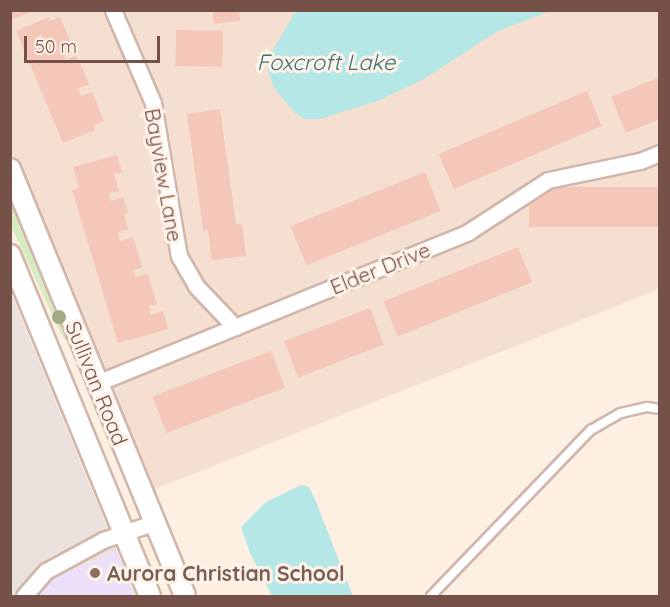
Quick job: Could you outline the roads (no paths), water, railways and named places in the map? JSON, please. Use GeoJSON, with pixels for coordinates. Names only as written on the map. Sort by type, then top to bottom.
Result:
{"type":"FeatureCollection","features":[{"type":"Feature","properties":{"kind":"street","name":"Bayview Lane"},"geometry":{"type":"LineString","coordinates":[[113,10],[153,103],[179,256],[196,286],[235,327]]}},
{"type":"Feature","properties":{"kind":"street","name":"Elder Drive"},"geometry":{"type":"LineString","coordinates":[[97,383],[468,232],[548,180],[640,161],[660,153]]}},
{"type":"Feature","properties":{"kind":"street","name":"Sullivan Road"},"geometry":{"type":"LineString","coordinates":[[10,169],[185,597]]}},
{"type":"Feature","properties":{"kind":"street","name":"Sullivan Road"},"geometry":{"type":"LineString","coordinates":[[10,255],[150,597]]}},
{"type":"Feature","properties":{"kind":"street"},"geometry":{"type":"LineString","coordinates":[[24,597],[46,571],[103,540],[153,523]]}},
{"type":"Feature","properties":{"kind":"lane"},"geometry":{"type":"LineString","coordinates":[[432,597],[591,430],[621,413],[647,407],[660,409]]}},
{"type":"Feature","properties":{"kind":"water","name":"Foxcroft Lake"},"geometry":{"type":"Polygon","coordinates":[[[296,11],[550,11],[498,31],[422,80],[380,100],[320,119],[305,119],[295,113],[274,88],[267,69],[270,55],[296,11]]]}},
{"type":"Feature","properties":{"kind":"water"},"geometry":{"type":"Polygon","coordinates":[[[301,485],[309,487],[353,596],[272,596],[250,553],[241,527],[266,502],[301,485]]]}},
{"type":"Feature","properties":{"kind":"place","name":"Aurora Christian School"},"geometry":{"type":"Point","coordinates":[95,573]}}]}
